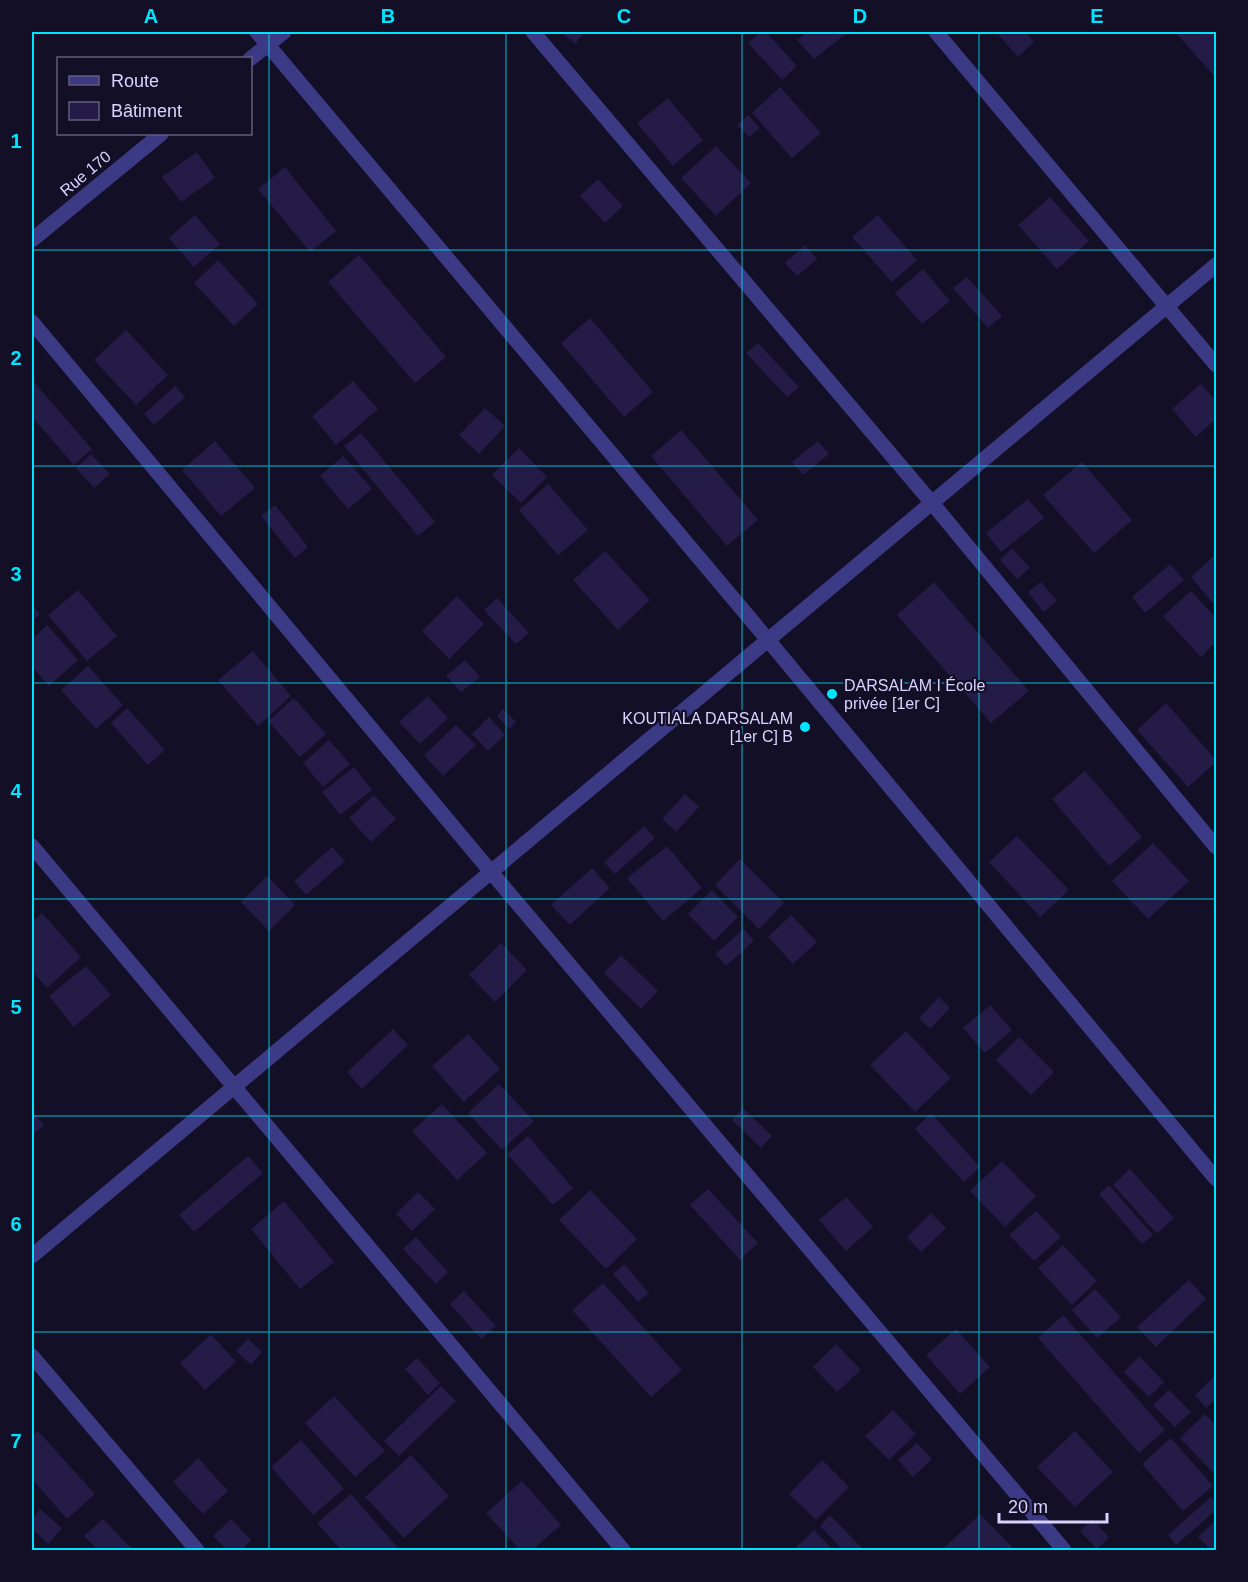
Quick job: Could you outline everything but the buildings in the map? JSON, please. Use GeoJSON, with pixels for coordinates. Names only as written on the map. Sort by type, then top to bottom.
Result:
{"type":"FeatureCollection","features":[{"type":"Feature","properties":{"kind":"street"},"geometry":{"type":"LineString","coordinates":[[256,32],[768,640],[1216,1179]]}},
{"type":"Feature","properties":{"kind":"street"},"geometry":{"type":"LineString","coordinates":[[252,57],[284,32]]}},
{"type":"Feature","properties":{"kind":"street"},"geometry":{"type":"LineString","coordinates":[[533,32],[932,503],[1216,847]]}},
{"type":"Feature","properties":{"kind":"street"},"geometry":{"type":"LineString","coordinates":[[936,32],[1216,365]]}},
{"type":"Feature","properties":{"kind":"street","name":"Rue 170"},"geometry":{"type":"LineString","coordinates":[[32,240],[160,135]]}},
{"type":"Feature","properties":{"kind":"street"},"geometry":{"type":"LineString","coordinates":[[32,1256],[1216,265]]}},
{"type":"Feature","properties":{"kind":"street"},"geometry":{"type":"LineString","coordinates":[[32,322],[491,872],[1064,1551]]}},
{"type":"Feature","properties":{"kind":"street"},"geometry":{"type":"LineString","coordinates":[[32,846],[623,1551]]}},
{"type":"Feature","properties":{"kind":"street"},"geometry":{"type":"LineString","coordinates":[[32,1356],[197,1551]]}},
{"type":"Feature","properties":{"kind":"place","name":"DARSALAM I École privée [1er C]"},"geometry":{"type":"Point","coordinates":[832,694]}},
{"type":"Feature","properties":{"kind":"place","name":"KOUTIALA DARSALAM [1er C] B"},"geometry":{"type":"Point","coordinates":[805,727]}}]}
